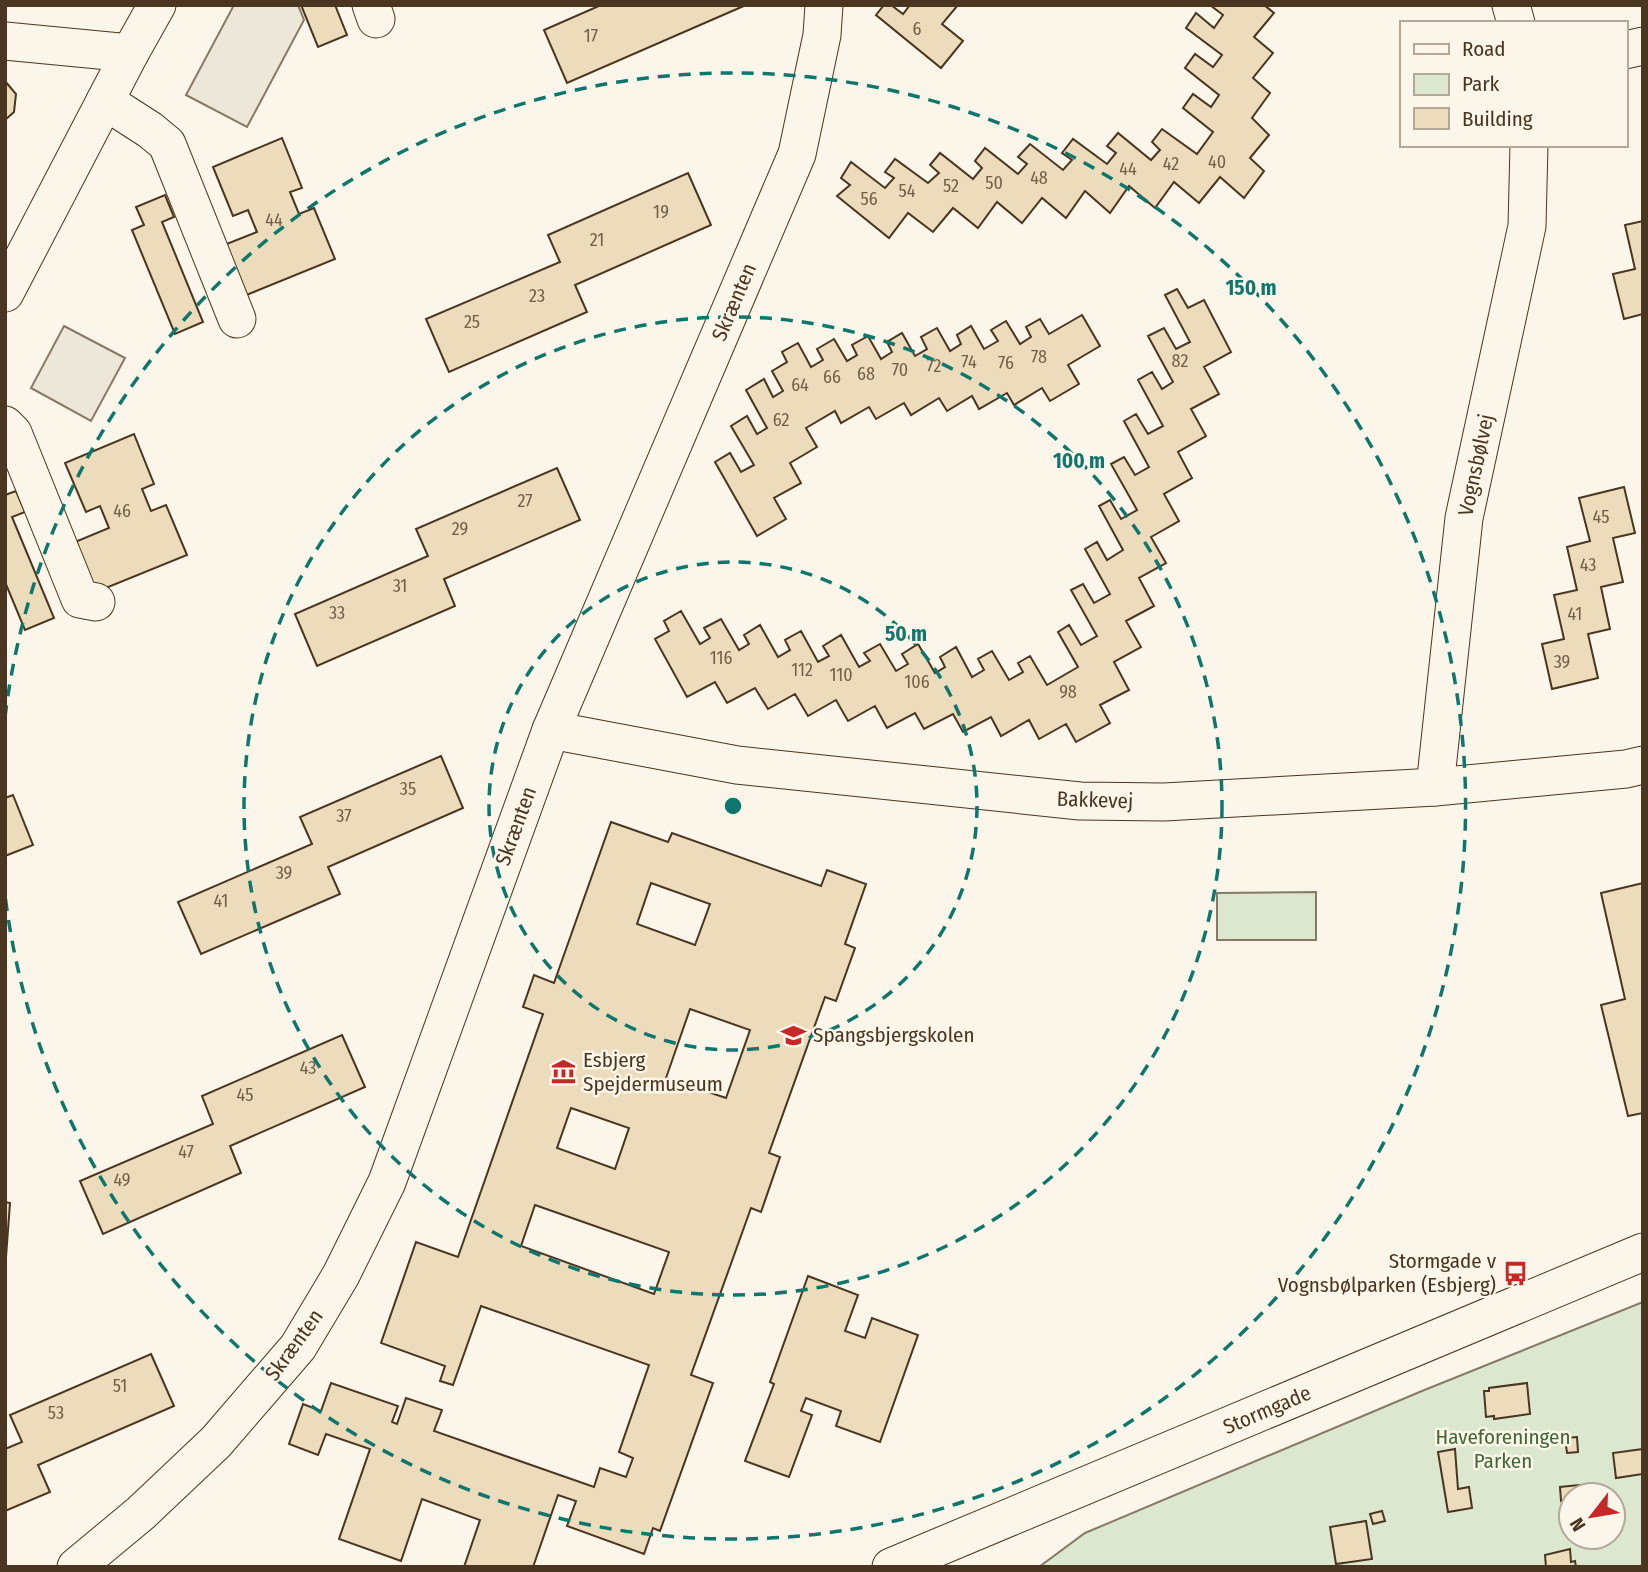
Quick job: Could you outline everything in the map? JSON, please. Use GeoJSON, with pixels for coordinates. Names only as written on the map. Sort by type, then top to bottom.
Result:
{"type":"FeatureCollection","features":[{"type":"Feature","properties":{"kind":"street"},"geometry":{"type":"LineString","coordinates":[[5,293],[157,5]]}},
{"type":"Feature","properties":{"kind":"street","name":"Skrænten"},"geometry":{"type":"LineString","coordinates":[[76,1567],[141,1513],[216,1442],[298,1347],[341,1275],[387,1182],[551,730],[797,154],[822,35],[824,5]]}},
{"type":"Feature","properties":{"kind":"street"},"geometry":{"type":"LineString","coordinates":[[5,41],[130,53]]}},
{"type":"Feature","properties":{"kind":"street"},"geometry":{"type":"LineString","coordinates":[[105,101],[167,144],[237,319]]}},
{"type":"Feature","properties":{"kind":"street","name":"Vognsbølvej"},"geometry":{"type":"LineString","coordinates":[[1435,787],[1464,518],[1527,226],[1529,147]]}},
{"type":"Feature","properties":{"kind":"street"},"geometry":{"type":"LineString","coordinates":[[5,425],[13,433],[79,600],[96,602]]}},
{"type":"Feature","properties":{"kind":"street","name":"Bakkevej"},"geometry":{"type":"LineString","coordinates":[[551,730],[737,765],[1080,802],[1164,802],[1435,787],[1626,769],[1643,765]]}},
{"type":"Feature","properties":{"kind":"street","name":"Stormgade"},"geometry":{"type":"LineString","coordinates":[[891,1567],[1643,1252]]}},
{"type":"Feature","properties":{"kind":"green space"},"geometry":{"type":"Polygon","coordinates":[[[1316,892],[1316,940],[1217,940],[1217,893],[1316,892]]]}},
{"type":"Feature","properties":{"kind":"green space","name":"Haveforeningen Parken"},"geometry":{"type":"Polygon","coordinates":[[[1643,1302],[1643,1567],[1039,1567],[1085,1533],[1422,1391],[1643,1302]]]}},
{"type":"Feature","properties":{"kind":"shaded area"},"geometry":{"type":"Polygon","coordinates":[[[234,5],[298,5],[304,20],[247,127],[186,95],[234,5]]]}},
{"type":"Feature","properties":{"kind":"shaded area"},"geometry":{"type":"Polygon","coordinates":[[[64,326],[125,358],[91,421],[31,388],[64,326]]]}},
{"type":"Feature","properties":{"kind":"building"},"geometry":{"type":"Polygon","coordinates":[[[301,5],[335,5],[347,35],[318,47],[301,5]]]}},
{"type":"Feature","properties":{"kind":"building"},"geometry":{"type":"Polygon","coordinates":[[[601,5],[746,5],[567,83],[544,30],[601,5]]]}},
{"type":"Feature","properties":{"kind":"building"},"geometry":{"type":"Polygon","coordinates":[[[884,5],[891,5],[903,14],[910,5],[958,5],[942,24],[963,41],[941,68],[876,15],[884,5]]]}},
{"type":"Feature","properties":{"kind":"building"},"geometry":{"type":"Polygon","coordinates":[[[1210,5],[1264,5],[1274,13],[1254,37],[1273,53],[1253,78],[1270,93],[1252,118],[1269,135],[1250,158],[1264,171],[1244,198],[1220,177],[1199,203],[1174,182],[1155,208],[1129,186],[1110,213],[1085,191],[1066,218],[1042,198],[1022,223],[997,202],[978,228],[953,208],[933,232],[908,213],[889,238],[837,196],[850,185],[841,178],[851,162],[885,188],[894,178],[885,172],[895,159],[928,183],[939,173],[930,165],[940,153],[973,179],[982,168],[975,161],[985,148],[1018,174],[1027,164],[1018,157],[1030,144],[1063,170],[1072,160],[1062,153],[1073,139],[1107,164],[1116,153],[1107,146],[1118,133],[1151,160],[1160,150],[1152,142],[1162,129],[1197,154],[1213,132],[1183,108],[1193,94],[1211,107],[1219,95],[1185,68],[1195,54],[1213,67],[1222,55],[1186,28],[1196,13],[1214,28],[1223,15],[1210,5]]]}},
{"type":"Feature","properties":{"kind":"building"},"geometry":{"type":"Polygon","coordinates":[[[5,81],[16,94],[14,112],[5,120],[5,81]]]}},
{"type":"Feature","properties":{"kind":"building"},"geometry":{"type":"Polygon","coordinates":[[[282,138],[302,188],[290,192],[299,214],[314,208],[335,259],[244,296],[224,245],[257,232],[248,210],[233,216],[213,167],[282,138]]]}},
{"type":"Feature","properties":{"kind":"building"},"geometry":{"type":"Polygon","coordinates":[[[688,173],[711,225],[575,285],[587,312],[449,372],[426,319],[560,262],[548,235],[688,173]]]}},
{"type":"Feature","properties":{"kind":"building"},"geometry":{"type":"Polygon","coordinates":[[[165,195],[174,217],[162,222],[203,322],[175,334],[132,230],[144,225],[136,207],[165,195]]]}},
{"type":"Feature","properties":{"kind":"building"},"geometry":{"type":"Polygon","coordinates":[[[1643,221],[1643,314],[1624,319],[1613,274],[1635,269],[1625,225],[1643,221]]]}},
{"type":"Feature","properties":{"kind":"building"},"geometry":{"type":"Polygon","coordinates":[[[1177,289],[1188,308],[1204,300],[1231,352],[1204,367],[1219,394],[1191,409],[1206,436],[1178,452],[1192,478],[1164,494],[1179,521],[1151,537],[1166,563],[1139,578],[1154,606],[1126,621],[1141,647],[1114,662],[1129,690],[1100,705],[1110,723],[1076,742],[1066,724],[1039,739],[1029,720],[1001,736],[991,717],[963,732],[953,714],[924,729],[915,713],[887,728],[875,706],[848,721],[836,700],[808,716],[795,694],[768,709],[755,688],[727,703],[715,682],[687,697],[655,639],[669,631],[664,621],[681,611],[700,644],[710,638],[704,628],[721,619],[739,650],[749,644],[744,635],[760,625],[778,657],[790,650],[785,640],[801,631],[818,662],[829,656],[823,646],[841,635],[859,667],[870,661],[864,653],[880,644],[896,671],[908,664],[902,654],[918,644],[935,673],[945,667],[940,657],[956,647],[972,677],[984,670],[978,659],[992,651],[1009,680],[1023,672],[1018,663],[1030,656],[1047,685],[1078,667],[1058,632],[1069,625],[1081,645],[1097,636],[1071,590],[1083,584],[1094,603],[1110,594],[1085,549],[1097,542],[1107,560],[1123,550],[1099,506],[1110,500],[1121,519],[1137,510],[1111,464],[1124,457],[1135,475],[1149,467],[1124,421],[1136,414],[1148,434],[1163,426],[1138,380],[1152,372],[1162,389],[1173,382],[1148,336],[1164,328],[1176,349],[1190,342],[1165,295],[1177,289]]]}},
{"type":"Feature","properties":{"kind":"building"},"geometry":{"type":"Polygon","coordinates":[[[1082,315],[1100,346],[1068,365],[1079,384],[1050,401],[1042,388],[1014,405],[1007,393],[979,409],[972,396],[947,411],[939,398],[911,415],[904,403],[876,419],[869,407],[841,423],[835,411],[806,428],[817,447],[790,463],[801,483],[774,498],[786,519],[757,536],[715,462],[730,453],[741,472],[754,465],[731,426],[747,416],[757,434],[767,428],[746,390],[764,379],[773,397],[783,391],[772,371],[787,362],[782,352],[798,343],[811,367],[823,360],[817,349],[834,339],[847,361],[857,355],[852,345],[868,336],[881,359],[892,352],[887,342],[902,333],[915,356],[927,349],[921,337],[937,328],[950,351],[961,344],[957,335],[971,326],[984,349],[998,341],[991,330],[1006,321],[1020,344],[1031,337],[1026,327],[1040,319],[1049,334],[1082,315]]]}},
{"type":"Feature","properties":{"kind":"building"},"geometry":{"type":"Polygon","coordinates":[[[134,434],[154,484],[142,489],[151,511],[166,505],[187,555],[96,592],[75,542],[109,528],[100,506],[86,512],[65,463],[134,434]]]}},
{"type":"Feature","properties":{"kind":"building"},"geometry":{"type":"Polygon","coordinates":[[[557,468],[580,520],[444,579],[455,606],[317,666],[295,614],[428,556],[416,529],[557,468]]]}},
{"type":"Feature","properties":{"kind":"building"},"geometry":{"type":"Polygon","coordinates":[[[1624,487],[1635,533],[1613,538],[1623,582],[1601,587],[1610,629],[1588,634],[1598,678],[1552,689],[1542,644],[1564,639],[1554,595],[1577,590],[1567,547],[1590,541],[1579,498],[1624,487]]]}},
{"type":"Feature","properties":{"kind":"building"},"geometry":{"type":"Polygon","coordinates":[[[16,491],[25,512],[12,517],[54,618],[25,630],[5,582],[5,495],[16,491]]]}},
{"type":"Feature","properties":{"kind":"building"},"geometry":{"type":"Polygon","coordinates":[[[441,756],[463,808],[328,867],[340,894],[201,954],[178,902],[312,844],[300,817],[441,756]]]}},
{"type":"Feature","properties":{"kind":"building"},"geometry":{"type":"Polygon","coordinates":[[[13,795],[33,845],[5,856],[5,798],[13,795]]]}},
{"type":"Feature","properties":{"kind":"building"},"geometry":{"type":"Polygon","coordinates":[[[611,822],[668,842],[672,833],[821,886],[827,870],[866,884],[845,944],[855,948],[836,1001],[825,997],[769,1153],[780,1157],[761,1212],[751,1208],[691,1375],[713,1383],[660,1531],[653,1528],[644,1554],[567,1526],[576,1501],[558,1495],[533,1567],[464,1567],[480,1520],[422,1499],[401,1561],[339,1539],[370,1449],[326,1434],[318,1455],[289,1444],[303,1404],[321,1411],[331,1383],[398,1406],[392,1422],[397,1424],[406,1398],[442,1410],[434,1431],[594,1487],[600,1468],[626,1477],[633,1458],[619,1452],[649,1365],[481,1306],[453,1385],[440,1381],[445,1366],[381,1343],[416,1242],[458,1257],[543,1014],[523,1007],[534,975],[554,983],[611,822]],[[651,883],[637,924],[695,945],[710,904],[651,883]],[[690,1009],[666,1078],[726,1098],[750,1030],[690,1009]],[[571,1108],[557,1148],[615,1169],[629,1128],[571,1108]],[[535,1205],[521,1246],[654,1294],[669,1252],[535,1205]]]}},
{"type":"Feature","properties":{"kind":"building"},"geometry":{"type":"Polygon","coordinates":[[[1643,883],[1643,1113],[1628,1116],[1601,1005],[1625,999],[1601,893],[1643,883]]]}},
{"type":"Feature","properties":{"kind":"building"},"geometry":{"type":"Polygon","coordinates":[[[342,1035],[365,1087],[230,1146],[241,1173],[103,1234],[80,1181],[213,1124],[202,1096],[342,1035]]]}},
{"type":"Feature","properties":{"kind":"building"},"geometry":{"type":"Polygon","coordinates":[[[5,1202],[10,1203],[6,1257],[5,1257],[5,1202]]]}},
{"type":"Feature","properties":{"kind":"building"},"geometry":{"type":"Polygon","coordinates":[[[808,1276],[858,1295],[845,1331],[865,1338],[872,1318],[918,1335],[880,1442],[836,1426],[841,1411],[806,1398],[801,1411],[812,1415],[789,1477],[745,1461],[774,1384],[770,1382],[808,1276]]]}},
{"type":"Feature","properties":{"kind":"building"},"geometry":{"type":"Polygon","coordinates":[[[151,1354],[174,1406],[38,1465],[50,1492],[5,1511],[5,1449],[22,1442],[10,1415],[151,1354]]]}},
{"type":"Feature","properties":{"kind":"building"},"geometry":{"type":"Polygon","coordinates":[[[1527,1383],[1530,1414],[1494,1419],[1494,1416],[1486,1417],[1484,1391],[1527,1383]]]}},
{"type":"Feature","properties":{"kind":"building"},"geometry":{"type":"Polygon","coordinates":[[[1577,1437],[1578,1452],[1567,1453],[1565,1438],[1577,1437]]]}},
{"type":"Feature","properties":{"kind":"building"},"geometry":{"type":"Polygon","coordinates":[[[1455,1449],[1458,1489],[1469,1487],[1472,1508],[1448,1512],[1438,1452],[1455,1449]]]}},
{"type":"Feature","properties":{"kind":"building"},"geometry":{"type":"Polygon","coordinates":[[[1643,1449],[1643,1474],[1616,1478],[1613,1453],[1643,1449]]]}},
{"type":"Feature","properties":{"kind":"building"},"geometry":{"type":"Polygon","coordinates":[[[1382,1511],[1385,1521],[1373,1524],[1370,1514],[1382,1511]]]}},
{"type":"Feature","properties":{"kind":"building"},"geometry":{"type":"Polygon","coordinates":[[[1366,1521],[1372,1559],[1336,1564],[1330,1527],[1366,1521]]]}},
{"type":"Feature","properties":{"kind":"building"},"geometry":{"type":"Polygon","coordinates":[[[1570,1551],[1571,1562],[1575,1561],[1576,1567],[1546,1567],[1545,1555],[1570,1551]]]}},
{"type":"Feature","properties":{"kind":"place","name":"Spangsbjergskolen"},"geometry":{"type":"Point","coordinates":[793,1035]}},
{"type":"Feature","properties":{"kind":"place","name":"Esbjerg Spejdermuseum"},"geometry":{"type":"Point","coordinates":[563,1072]}},
{"type":"Feature","properties":{"kind":"place","name":"Stormgade v Vognsbølparken (Esbjerg)"},"geometry":{"type":"Point","coordinates":[1516,1273]}}]}
